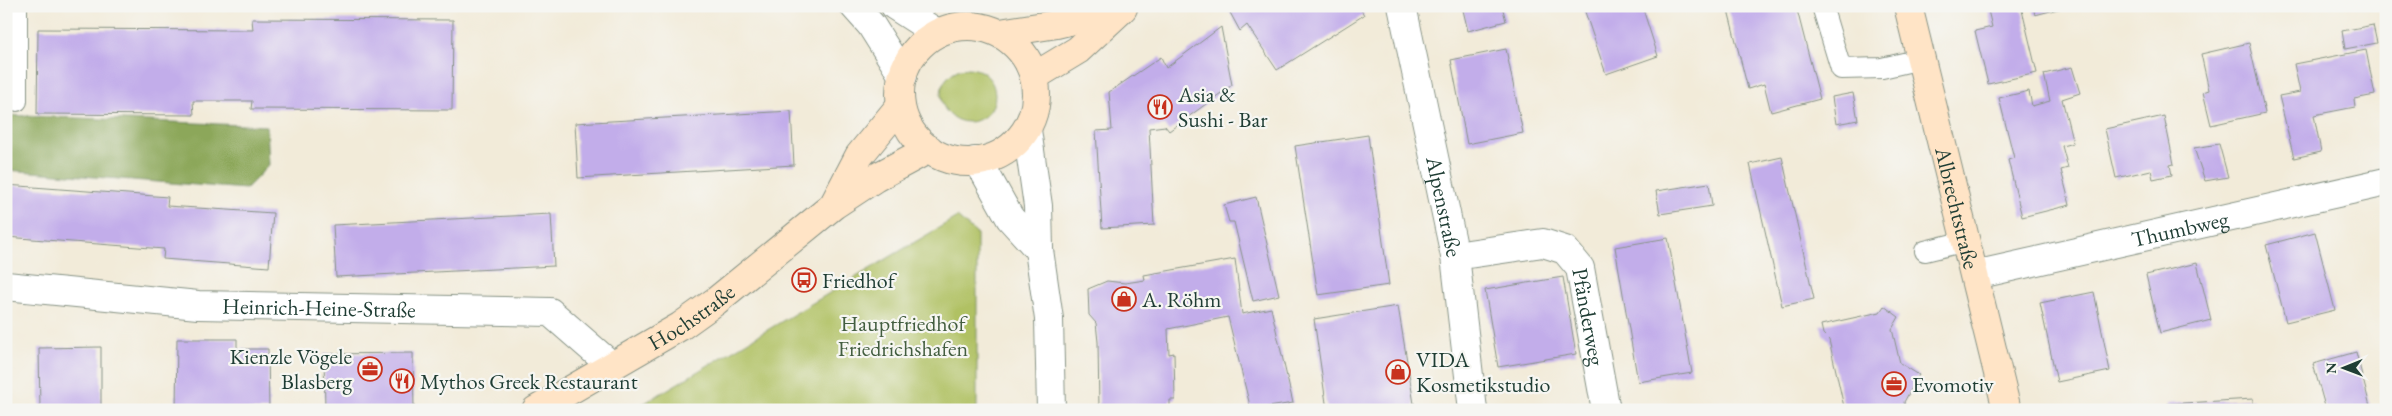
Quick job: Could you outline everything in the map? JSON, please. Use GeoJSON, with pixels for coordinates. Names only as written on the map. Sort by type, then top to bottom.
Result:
{"type":"FeatureCollection","features":[{"type":"Feature","properties":{"kind":"main road","name":"Albrechtstraße"},"geometry":{"type":"LineString","coordinates":[[1908,6],[2007,410]]}},
{"type":"Feature","properties":{"kind":"main road"},"geometry":{"type":"LineString","coordinates":[[1000,33],[1022,52],[1035,76],[1036,105],[1027,130],[1010,149],[987,160],[964,163],[937,155],[913,133],[900,106],[903,76],[921,45],[937,33],[970,26],[1000,33],[1057,24],[1125,7]]}},
{"type":"Feature","properties":{"kind":"main road"},"geometry":{"type":"LineString","coordinates":[[1035,76],[1078,50],[1125,7]]}},
{"type":"Feature","properties":{"kind":"main road","name":"Hochstraße"},"geometry":{"type":"LineString","coordinates":[[834,205],[859,156],[900,106]]}},
{"type":"Feature","properties":{"kind":"main road","name":"Hochstraße"},"geometry":{"type":"LineString","coordinates":[[536,410],[681,326],[716,302],[834,205],[876,178],[929,149]]}},
{"type":"Feature","properties":{"kind":"street"},"geometry":{"type":"LineString","coordinates":[[854,6],[871,25],[903,76]]}},
{"type":"Feature","properties":{"kind":"street"},"geometry":{"type":"LineString","coordinates":[[895,6],[937,33]]}},
{"type":"Feature","properties":{"kind":"street","name":"Alpenstraße"},"geometry":{"type":"LineString","coordinates":[[1402,6],[1456,256],[1473,410]]}},
{"type":"Feature","properties":{"kind":"street"},"geometry":{"type":"LineString","coordinates":[[1027,130],[1038,206],[1039,250],[1049,319],[1051,410]]}},
{"type":"Feature","properties":{"kind":"street"},"geometry":{"type":"LineString","coordinates":[[975,161],[985,173],[1010,218],[1039,250]]}},
{"type":"Feature","properties":{"kind":"street","name":"Thumbweg"},"geometry":{"type":"LineString","coordinates":[[1975,275],[2386,182]]}},
{"type":"Feature","properties":{"kind":"street","name":"Pfänderweg"},"geometry":{"type":"LineString","coordinates":[[1456,256],[1543,244],[1565,250],[1580,268],[1606,410]]}},
{"type":"Feature","properties":{"kind":"street","name":"Heinrich-Heine-Straße"},"geometry":{"type":"LineString","coordinates":[[6,286],[198,305],[550,312],[612,366]]}},
{"type":"Feature","properties":{"kind":"lane"},"geometry":{"type":"LineString","coordinates":[[17,6],[17,101]]}},
{"type":"Feature","properties":{"kind":"lane"},"geometry":{"type":"LineString","coordinates":[[1822,6],[1841,69],[1882,68],[1922,59]]}},
{"type":"Feature","properties":{"kind":"lane"},"geometry":{"type":"LineString","coordinates":[[1925,251],[1966,241]]}},
{"type":"Feature","properties":{"kind":"green space"},"geometry":{"type":"Polygon","coordinates":[[[968,68],[978,70],[987,76],[993,85],[995,95],[993,105],[987,114],[978,120],[968,122],[958,120],[949,114],[943,105],[941,95],[943,85],[949,76],[958,70],[968,68]]]}},
{"type":"Feature","properties":{"kind":"green space"},"geometry":{"type":"Polygon","coordinates":[[[6,115],[267,126],[269,165],[246,189],[6,170],[6,115]]]}},
{"type":"Feature","properties":{"kind":"green space","name":"Hauptfriedhof Friedrichshafen"},"geometry":{"type":"Polygon","coordinates":[[[957,217],[977,234],[977,410],[633,410],[957,217]]]}},
{"type":"Feature","properties":{"kind":"building"},"geometry":{"type":"Polygon","coordinates":[[[1228,6],[1359,6],[1364,15],[1277,70],[1247,25],[1240,31],[1228,6]]]}},
{"type":"Feature","properties":{"kind":"building"},"geometry":{"type":"Polygon","coordinates":[[[1462,6],[1502,6],[1506,21],[1468,31],[1462,6]]]}},
{"type":"Feature","properties":{"kind":"building"},"geometry":{"type":"Polygon","coordinates":[[[1583,6],[1642,6],[1658,56],[1606,74],[1583,6]]]}},
{"type":"Feature","properties":{"kind":"building"},"geometry":{"type":"Polygon","coordinates":[[[1727,6],[1796,6],[1820,99],[1771,112],[1764,84],[1748,89],[1727,6]]]}},
{"type":"Feature","properties":{"kind":"building"},"geometry":{"type":"Polygon","coordinates":[[[1987,6],[2021,6],[2037,73],[1988,84],[1975,31],[1992,27],[1987,6]]]}},
{"type":"Feature","properties":{"kind":"building"},"geometry":{"type":"Polygon","coordinates":[[[2033,6],[2066,6],[2066,7],[2035,15],[2033,6]]]}},
{"type":"Feature","properties":{"kind":"building"},"geometry":{"type":"Polygon","coordinates":[[[252,19],[453,20],[452,110],[251,109],[252,101],[193,101],[194,115],[37,114],[38,29],[253,30],[252,19]]]}},
{"type":"Feature","properties":{"kind":"building"},"geometry":{"type":"Polygon","coordinates":[[[2373,25],[2377,43],[2345,49],[2342,31],[2373,25]]]}},
{"type":"Feature","properties":{"kind":"building"},"geometry":{"type":"Polygon","coordinates":[[[1221,27],[1232,85],[1169,131],[1165,126],[1149,128],[1154,225],[1102,228],[1096,131],[1112,130],[1109,92],[1161,57],[1166,68],[1221,27]]]}},
{"type":"Feature","properties":{"kind":"building"},"geometry":{"type":"Polygon","coordinates":[[[2249,43],[2265,113],[2211,125],[2203,92],[2209,90],[2201,54],[2249,43]]]}},
{"type":"Feature","properties":{"kind":"building"},"geometry":{"type":"Polygon","coordinates":[[[1506,49],[1523,133],[1467,144],[1451,60],[1506,49]]]}},
{"type":"Feature","properties":{"kind":"building"},"geometry":{"type":"Polygon","coordinates":[[[2366,50],[2375,95],[2354,99],[2355,107],[2314,115],[2321,152],[2294,158],[2279,96],[2300,92],[2294,64],[2366,50]]]}},
{"type":"Feature","properties":{"kind":"building"},"geometry":{"type":"Polygon","coordinates":[[[2072,67],[2080,93],[2062,99],[2073,143],[2062,146],[2068,168],[2061,170],[2070,205],[2022,217],[2008,160],[2014,158],[1999,98],[2029,91],[2032,106],[2050,101],[2044,74],[2072,67]]]}},
{"type":"Feature","properties":{"kind":"building"},"geometry":{"type":"Polygon","coordinates":[[[1853,93],[1858,120],[1836,124],[1832,97],[1853,93]]]}},
{"type":"Feature","properties":{"kind":"building"},"geometry":{"type":"Polygon","coordinates":[[[791,111],[794,165],[578,178],[575,123],[791,111]]]}},
{"type":"Feature","properties":{"kind":"building"},"geometry":{"type":"Polygon","coordinates":[[[2164,116],[2174,164],[2170,165],[2172,175],[2153,179],[2151,170],[2116,178],[2105,129],[2164,116]]]}},
{"type":"Feature","properties":{"kind":"building"},"geometry":{"type":"Polygon","coordinates":[[[1368,135],[1389,285],[1318,295],[1295,146],[1368,135]]]}},
{"type":"Feature","properties":{"kind":"building"},"geometry":{"type":"Polygon","coordinates":[[[2219,144],[2228,177],[2205,181],[2194,148],[2219,144]]]}},
{"type":"Feature","properties":{"kind":"building"},"geometry":{"type":"Polygon","coordinates":[[[1782,157],[1814,299],[1782,306],[1750,164],[1782,157]]]}},
{"type":"Feature","properties":{"kind":"building"},"geometry":{"type":"Polygon","coordinates":[[[1709,183],[1712,206],[1660,214],[1656,191],[1709,183]]]}},
{"type":"Feature","properties":{"kind":"building"},"geometry":{"type":"Polygon","coordinates":[[[6,185],[168,197],[167,206],[273,213],[269,267],[163,259],[164,249],[6,237],[6,185]]]}},
{"type":"Feature","properties":{"kind":"building"},"geometry":{"type":"Polygon","coordinates":[[[1256,197],[1279,295],[1253,301],[1234,222],[1229,222],[1224,205],[1256,197]]]}},
{"type":"Feature","properties":{"kind":"building"},"geometry":{"type":"Polygon","coordinates":[[[551,214],[554,266],[336,277],[333,225],[551,214]]]}},
{"type":"Feature","properties":{"kind":"building"},"geometry":{"type":"Polygon","coordinates":[[[2315,232],[2335,310],[2286,322],[2266,245],[2315,232]]]}},
{"type":"Feature","properties":{"kind":"building"},"geometry":{"type":"Polygon","coordinates":[[[1668,238],[1692,373],[1638,382],[1615,247],[1668,238]]]}},
{"type":"Feature","properties":{"kind":"building"},"geometry":{"type":"Polygon","coordinates":[[[1235,259],[1242,314],[1271,308],[1293,403],[1251,410],[1228,317],[1168,329],[1169,354],[1174,353],[1175,400],[1170,400],[1170,410],[1099,410],[1098,342],[1096,323],[1089,315],[1088,289],[1107,281],[1125,283],[1145,280],[1144,275],[1235,259]]]}},
{"type":"Feature","properties":{"kind":"building"},"geometry":{"type":"Polygon","coordinates":[[[2197,263],[2211,320],[2160,333],[2146,275],[2197,263]]]}},
{"type":"Feature","properties":{"kind":"building"},"geometry":{"type":"Polygon","coordinates":[[[1563,277],[1576,354],[1498,367],[1485,290],[1563,277]]]}},
{"type":"Feature","properties":{"kind":"building"},"geometry":{"type":"Polygon","coordinates":[[[2094,292],[2110,371],[2057,382],[2040,303],[2094,292]]]}},
{"type":"Feature","properties":{"kind":"building"},"geometry":{"type":"Polygon","coordinates":[[[1398,306],[1415,410],[1327,410],[1314,319],[1398,306]]]}},
{"type":"Feature","properties":{"kind":"building"},"geometry":{"type":"Polygon","coordinates":[[[1884,306],[1899,317],[1892,329],[1900,363],[1919,375],[1904,402],[1906,410],[1833,410],[1844,407],[1829,340],[1823,334],[1821,325],[1880,312],[1884,306]]]}},
{"type":"Feature","properties":{"kind":"building"},"geometry":{"type":"Polygon","coordinates":[[[177,339],[237,339],[237,349],[268,349],[269,410],[176,410],[177,339]]]}},
{"type":"Feature","properties":{"kind":"building"},"geometry":{"type":"Polygon","coordinates":[[[101,347],[101,410],[40,410],[39,348],[101,347]]]}},
{"type":"Feature","properties":{"kind":"building"},"geometry":{"type":"Polygon","coordinates":[[[2356,352],[2370,406],[2357,410],[2326,410],[2313,364],[2356,352]]]}},
{"type":"Feature","properties":{"kind":"building"},"geometry":{"type":"Polygon","coordinates":[[[413,353],[414,410],[325,410],[324,354],[413,353]]]}},
{"type":"Feature","properties":{"kind":"building"},"geometry":{"type":"Polygon","coordinates":[[[2253,399],[2253,410],[2167,410],[2167,404],[2253,399]]]}},
{"type":"Feature","properties":{"kind":"place","name":"Asia & Sushi - Bar"},"geometry":{"type":"Point","coordinates":[1160,107]}},
{"type":"Feature","properties":{"kind":"place","name":"Friedhof"},"geometry":{"type":"Point","coordinates":[804,280]}},
{"type":"Feature","properties":{"kind":"place","name":"A. Röhm"},"geometry":{"type":"Point","coordinates":[1124,299]}},
{"type":"Feature","properties":{"kind":"place","name":"Kienzle Vögele Blasberg"},"geometry":{"type":"Point","coordinates":[370,369]}},
{"type":"Feature","properties":{"kind":"place","name":"VIDA Kosmetikstudio"},"geometry":{"type":"Point","coordinates":[1398,372]}},
{"type":"Feature","properties":{"kind":"place","name":"Mythos Greek Restaurant"},"geometry":{"type":"Point","coordinates":[402,381]}},
{"type":"Feature","properties":{"kind":"place","name":"Evomotiv"},"geometry":{"type":"Point","coordinates":[1894,384]}}]}
